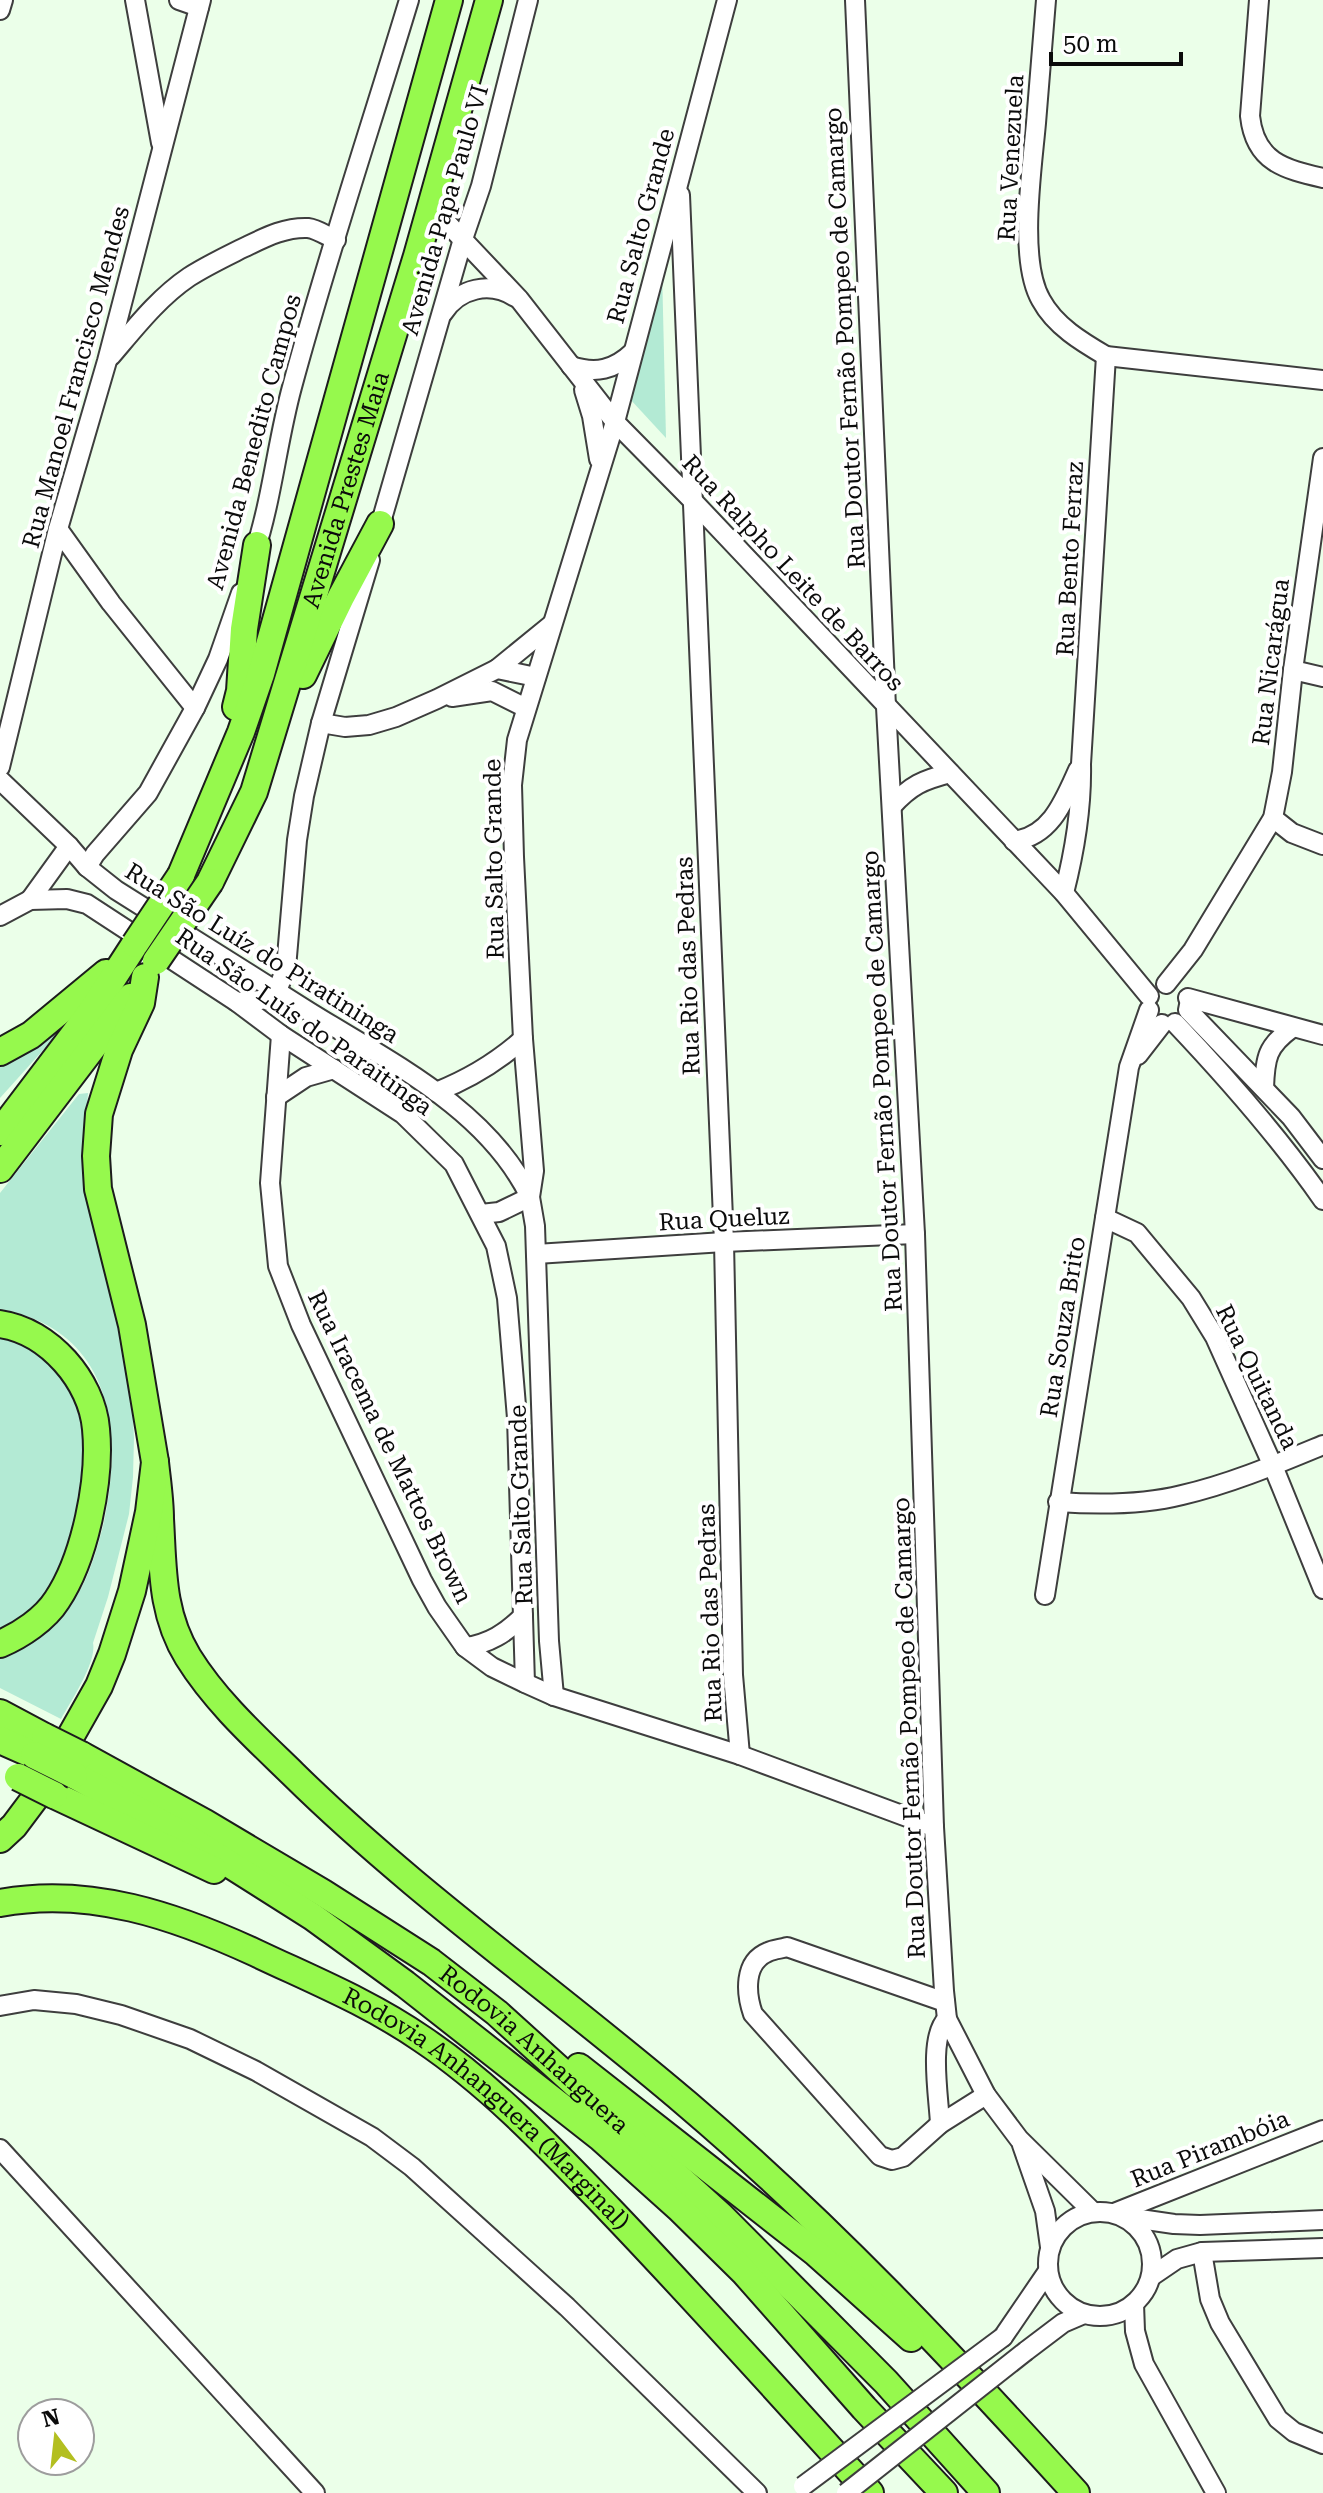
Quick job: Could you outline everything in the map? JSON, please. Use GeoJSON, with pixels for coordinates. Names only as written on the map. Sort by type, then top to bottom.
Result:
{"type":"FeatureCollection","features":[{"type":"Feature","properties":{"kind":"highway","name":"Avenida Prestes Maia"},"geometry":{"type":"LineString","coordinates":[[0,1132],[91,1012],[181,875],[241,732],[261,674],[449,0]]}},
{"type":"Feature","properties":{"kind":"highway","name":"Avenida Prestes Maia"},"geometry":{"type":"LineString","coordinates":[[0,1169],[150,969],[210,882],[254,792],[431,206],[489,0]]}},
{"type":"Feature","properties":{"kind":"highway"},"geometry":{"type":"LineString","coordinates":[[254,792],[296,689],[380,524]]}},
{"type":"Feature","properties":{"kind":"highway"},"geometry":{"type":"LineString","coordinates":[[217,786],[240,691],[244,629],[257,545]]}},
{"type":"Feature","properties":{"kind":"highway"},"geometry":{"type":"LineString","coordinates":[[0,1052],[31,1035],[129,953]]}},
{"type":"Feature","properties":{"kind":"highway"},"geometry":{"type":"LineString","coordinates":[[150,969],[141,1003],[119,1050],[99,1114],[96,1156],[98,1189],[132,1325],[155,1462],[161,1571],[172,1620],[188,1656],[238,1720],[342,1822],[686,2103],[856,2257],[1076,2493]]}},
{"type":"Feature","properties":{"kind":"highway"},"geometry":{"type":"LineString","coordinates":[[0,1324],[40,1339],[64,1359],[84,1389],[96,1428],[95,1478],[88,1526],[73,1570],[56,1602],[29,1628],[0,1644]]}},
{"type":"Feature","properties":{"kind":"highway"},"geometry":{"type":"LineString","coordinates":[[0,1839],[38,1794],[80,1723],[112,1654],[139,1561],[155,1462]]}},
{"type":"Feature","properties":{"kind":"highway","name":"Rodovia Anhanguera"},"geometry":{"type":"LineString","coordinates":[[0,1713],[40,1746],[205,1823],[323,1893],[431,1962],[497,2013],[721,2216],[886,2382],[986,2493]]}},
{"type":"Feature","properties":{"kind":"highway","name":"Rodovia Anhanguera"},"geometry":{"type":"LineString","coordinates":[[0,1740],[40,1746]]}},
{"type":"Feature","properties":{"kind":"highway","name":"Rodovia Anhanguera"},"geometry":{"type":"LineString","coordinates":[[77,1765],[313,1917],[516,2069],[601,2138],[744,2272],[944,2493]]}},
{"type":"Feature","properties":{"kind":"highway"},"geometry":{"type":"LineString","coordinates":[[9,1774],[313,1917]]}},
{"type":"Feature","properties":{"kind":"highway","name":"Rodovia Anhanguera (Marginal)"},"geometry":{"type":"LineString","coordinates":[[0,1903],[23,1899],[92,1900],[158,1914],[235,1943],[338,1990],[383,2013],[424,2040],[515,2112],[673,2276],[870,2493]]}},
{"type":"Feature","properties":{"kind":"highway"},"geometry":{"type":"LineString","coordinates":[[497,2013],[580,2067],[816,2253],[1047,2461]]}},
{"type":"Feature","properties":{"kind":"street"},"geometry":{"type":"LineString","coordinates":[[0,10],[3,0]]}},
{"type":"Feature","properties":{"kind":"street"},"geometry":{"type":"LineString","coordinates":[[135,0],[163,150]]}},
{"type":"Feature","properties":{"kind":"street"},"geometry":{"type":"LineString","coordinates":[[179,0],[200,4]]}},
{"type":"Feature","properties":{"kind":"street","name":"Avenida Benedito Campos"},"geometry":{"type":"LineString","coordinates":[[87,867],[148,793],[218,659],[257,545],[289,397],[317,295],[409,0]]}},
{"type":"Feature","properties":{"kind":"street","name":"Avenida Papa Paulo VI"},"geometry":{"type":"LineString","coordinates":[[277,991],[286,968],[297,840],[321,723],[481,186],[528,0]]}},
{"type":"Feature","properties":{"kind":"street","name":"Rua Salto Grande"},"geometry":{"type":"LineString","coordinates":[[554,1696],[549,1641],[535,1226],[530,1197],[534,1171],[523,1039],[512,785],[517,740],[615,422],[727,0]]}},
{"type":"Feature","properties":{"kind":"street","name":"Rua Doutor Fernão Pompeo de Camargo"},"geometry":{"type":"LineString","coordinates":[[855,0],[886,707],[915,1234],[934,1827],[946,2010],[986,2095],[1019,2139],[1093,2212]]}},
{"type":"Feature","properties":{"kind":"street","name":"Rua Venezuela"},"geometry":{"type":"LineString","coordinates":[[1046,0],[1028,243],[1032,277],[1041,301],[1075,338],[1106,356],[1323,380]]}},
{"type":"Feature","properties":{"kind":"street"},"geometry":{"type":"LineString","coordinates":[[1259,0],[1250,116],[1252,134],[1263,153],[1279,165],[1323,178]]}},
{"type":"Feature","properties":{"kind":"street","name":"Rua Manoel Francisco Mendes"},"geometry":{"type":"LineString","coordinates":[[0,767],[58,529],[107,361],[200,4]]}},
{"type":"Feature","properties":{"kind":"street","name":"Rua Rio das Pedras"},"geometry":{"type":"LineString","coordinates":[[679,175],[724,1242],[733,1675],[740,1755]]}},
{"type":"Feature","properties":{"kind":"street","name":"Rua Ralpho Leite de Barros"},"geometry":{"type":"LineString","coordinates":[[431,206],[519,299],[615,422],[1064,893],[1127,967],[1188,1010],[1291,1117],[1323,1159]]}},
{"type":"Feature","properties":{"kind":"street"},"geometry":{"type":"LineString","coordinates":[[107,361],[146,314],[172,290],[203,269],[270,235],[294,229],[312,228],[336,240]]}},
{"type":"Feature","properties":{"kind":"street"},"geometry":{"type":"LineString","coordinates":[[440,319],[447,307],[468,291],[494,289],[519,299]]}},
{"type":"Feature","properties":{"kind":"street"},"geometry":{"type":"LineString","coordinates":[[571,366],[598,371],[623,361],[633,352]]}},
{"type":"Feature","properties":{"kind":"street","name":"Rua Bento Ferraz"},"geometry":{"type":"LineString","coordinates":[[1064,893],[1079,825],[1106,356]]}},
{"type":"Feature","properties":{"kind":"street"},"geometry":{"type":"LineString","coordinates":[[571,366],[592,416],[600,469]]}},
{"type":"Feature","properties":{"kind":"street","name":"Rua Nicarágua"},"geometry":{"type":"LineString","coordinates":[[1273,818],[1282,772],[1293,670],[1320,511],[1323,458]]}},
{"type":"Feature","properties":{"kind":"street"},"geometry":{"type":"LineString","coordinates":[[58,529],[119,613],[195,708]]}},
{"type":"Feature","properties":{"kind":"street"},"geometry":{"type":"LineString","coordinates":[[321,723],[345,727],[369,725],[396,717],[497,669],[551,625]]}},
{"type":"Feature","properties":{"kind":"street"},"geometry":{"type":"LineString","coordinates":[[497,669],[536,677]]}},
{"type":"Feature","properties":{"kind":"street"},"geometry":{"type":"LineString","coordinates":[[1293,670],[1323,677]]}},
{"type":"Feature","properties":{"kind":"street"},"geometry":{"type":"LineString","coordinates":[[437,699],[492,691],[526,708]]}},
{"type":"Feature","properties":{"kind":"street","name":"Rua Bento Ferraz"},"geometry":{"type":"LineString","coordinates":[[1014,841],[1027,839],[1046,827],[1057,814],[1081,764]]}},
{"type":"Feature","properties":{"kind":"street"},"geometry":{"type":"LineString","coordinates":[[892,806],[908,788],[926,779],[950,773]]}},
{"type":"Feature","properties":{"kind":"street","name":"Rua São Luíz do Piratininga"},"geometry":{"type":"LineString","coordinates":[[0,780],[9,798],[69,846],[87,867],[116,890],[436,1092],[501,1151],[530,1197]]}},
{"type":"Feature","properties":{"kind":"street"},"geometry":{"type":"LineString","coordinates":[[1273,818],[1292,833],[1321,844]]}},
{"type":"Feature","properties":{"kind":"street","name":"Rua Souza Brito"},"geometry":{"type":"LineString","coordinates":[[1045,1595],[1129,1067],[1193,950],[1273,818]]}},
{"type":"Feature","properties":{"kind":"street"},"geometry":{"type":"LineString","coordinates":[[0,916],[30,900],[69,846]]}},
{"type":"Feature","properties":{"kind":"street"},"geometry":{"type":"LineString","coordinates":[[87,867],[87,904]]}},
{"type":"Feature","properties":{"kind":"street","name":"Rua São Luís do Paraitinga"},"geometry":{"type":"LineString","coordinates":[[30,900],[67,899],[87,904],[403,1114],[454,1164],[496,1246],[507,1298],[517,1418],[525,1683]]}},
{"type":"Feature","properties":{"kind":"street"},"geometry":{"type":"LineString","coordinates":[[237,1002],[261,1000],[277,991]]}},
{"type":"Feature","properties":{"kind":"street"},"geometry":{"type":"LineString","coordinates":[[1323,1035],[1169,995],[1156,1021],[1169,1023],[1227,1079],[1323,1200]]}},
{"type":"Feature","properties":{"kind":"street","name":"Rua Souza Brito"},"geometry":{"type":"LineString","coordinates":[[1129,1067],[1169,1023],[1182,1019],[1169,995]]}},
{"type":"Feature","properties":{"kind":"street"},"geometry":{"type":"LineString","coordinates":[[1264,1088],[1267,1056],[1279,1037],[1292,1028]]}},
{"type":"Feature","properties":{"kind":"street","name":"Rua Iracema de Mattos Brown"},"geometry":{"type":"LineString","coordinates":[[281,1035],[270,1183],[278,1266],[301,1325],[422,1580],[465,1647],[492,1667],[554,1696],[740,1755],[934,1827]]}},
{"type":"Feature","properties":{"kind":"street"},"geometry":{"type":"LineString","coordinates":[[436,1092],[482,1070],[523,1039]]}},
{"type":"Feature","properties":{"kind":"street"},"geometry":{"type":"LineString","coordinates":[[276,1097],[306,1077],[334,1069]]}},
{"type":"Feature","properties":{"kind":"street"},"geometry":{"type":"LineString","coordinates":[[481,1214],[499,1212],[530,1197]]}},
{"type":"Feature","properties":{"kind":"street","name":"Rua Quitanda"},"geometry":{"type":"LineString","coordinates":[[1105,1218],[1137,1233],[1191,1298],[1215,1337],[1273,1466],[1323,1589]]}},
{"type":"Feature","properties":{"kind":"street","name":"Rua Queluz"},"geometry":{"type":"LineString","coordinates":[[536,1254],[915,1234]]}},
{"type":"Feature","properties":{"kind":"street"},"geometry":{"type":"LineString","coordinates":[[1058,1502],[1100,1505],[1182,1495],[1273,1466],[1323,1445]]}},
{"type":"Feature","properties":{"kind":"street"},"geometry":{"type":"LineString","coordinates":[[465,1647],[483,1644],[508,1632],[523,1616]]}},
{"type":"Feature","properties":{"kind":"street"},"geometry":{"type":"LineString","coordinates":[[940,2124],[936,2039],[946,2010],[787,1947],[765,1952],[754,1964],[748,1980],[747,1997],[753,2014],[880,2156],[892,2160],[903,2157],[940,2124],[986,2095]]}},
{"type":"Feature","properties":{"kind":"street"},"geometry":{"type":"LineString","coordinates":[[0,2006],[34,2000],[76,2004],[121,2015],[190,2039],[256,2071],[372,2137],[412,2167],[572,2312],[757,2493]]}},
{"type":"Feature","properties":{"kind":"street","name":"Rua Pirambóia"},"geometry":{"type":"LineString","coordinates":[[1120,2215],[1323,2130]]}},
{"type":"Feature","properties":{"kind":"street","name":"Rua Doutor Fernão Pompeo de Camargo"},"geometry":{"type":"LineString","coordinates":[[1019,2139],[1045,2211],[1050,2247]]}},
{"type":"Feature","properties":{"kind":"street"},"geometry":{"type":"LineString","coordinates":[[0,2149],[315,2493]]}},
{"type":"Feature","properties":{"kind":"street"},"geometry":{"type":"LineString","coordinates":[[1084,2314],[1060,2297],[1048,2271],[1050,2247],[1057,2234],[1079,2216],[1093,2212],[1187,2225],[1323,2220]]}},
{"type":"Feature","properties":{"kind":"street"},"geometry":{"type":"LineString","coordinates":[[846,2493],[1063,2323],[1084,2314],[1110,2315],[1134,2304],[1145,2292],[1152,2276],[1153,2259],[1148,2242],[1139,2228],[1120,2215]]}},
{"type":"Feature","properties":{"kind":"street"},"geometry":{"type":"LineString","coordinates":[[1152,2276],[1177,2259],[1202,2252],[1323,2248]]}},
{"type":"Feature","properties":{"kind":"street"},"geometry":{"type":"LineString","coordinates":[[1202,2252],[1210,2299],[1220,2323],[1278,2419],[1294,2432],[1323,2444]]}},
{"type":"Feature","properties":{"kind":"street"},"geometry":{"type":"LineString","coordinates":[[797,2490],[1003,2337],[1048,2271]]}},
{"type":"Feature","properties":{"kind":"street"},"geometry":{"type":"LineString","coordinates":[[1134,2304],[1135,2331],[1144,2364],[1216,2493]]}},
{"type":"Feature","properties":{"kind":"green space"},"geometry":{"type":"Polygon","coordinates":[[[662,269],[666,438],[630,399],[662,269]]]}},
{"type":"Feature","properties":{"kind":"green space"},"geometry":{"type":"Polygon","coordinates":[[[54,1032],[54,1038],[0,1098],[0,1063],[54,1032]]]}},
{"type":"Feature","properties":{"kind":"green space"},"geometry":{"type":"Polygon","coordinates":[[[88,1093],[84,1141],[132,1397],[133,1477],[129,1514],[91,1660],[61,1719],[0,1688],[0,1654],[66,1610],[85,1581],[103,1526],[109,1491],[112,1455],[109,1422],[102,1390],[88,1362],[67,1339],[38,1320],[0,1309],[0,1193],[79,1094],[88,1093]]]}},
{"type":"Feature","properties":{"kind":"green space"},"geometry":{"type":"Polygon","coordinates":[[[0,1329],[42,1347],[88,1416],[81,1530],[41,1606],[0,1633],[0,1329]]]}}]}
